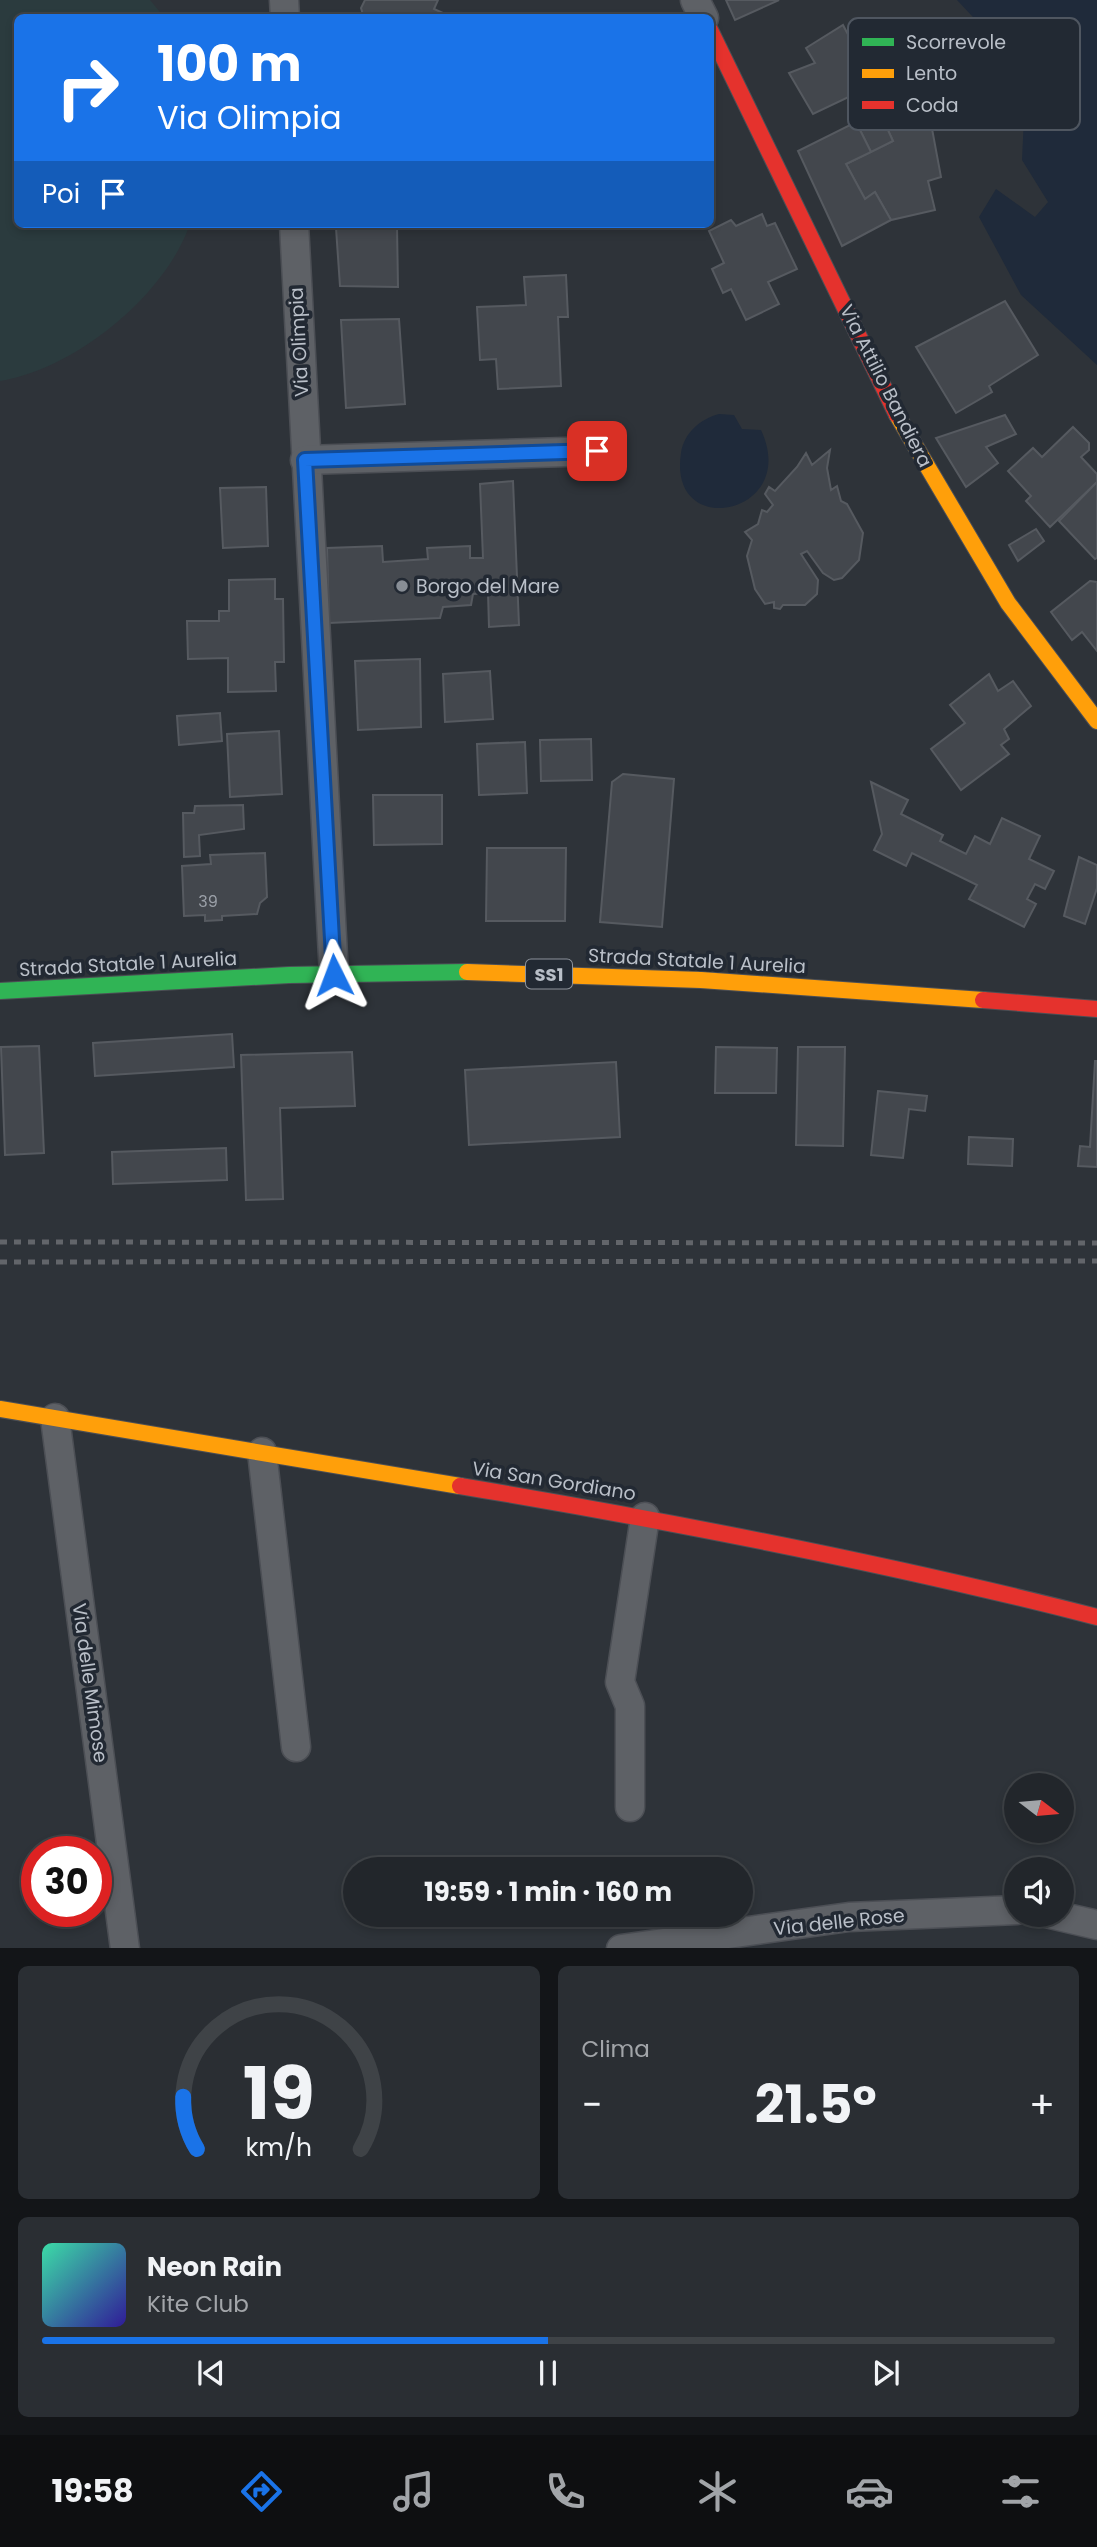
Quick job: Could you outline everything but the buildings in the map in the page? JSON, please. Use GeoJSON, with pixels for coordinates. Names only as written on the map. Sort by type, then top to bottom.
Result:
{"type":"FeatureCollection","features":[{"type":"Feature","properties":{"kind":"street","name":"Via Attilio Bandiera"},"geometry":{"type":"LineString","coordinates":[[714,38],[903,427],[1009,603],[1097,721]]}},
{"type":"Feature","properties":{"kind":"street","name":"Via Olimpia"},"geometry":{"type":"LineString","coordinates":[[294,228],[334,975]]}},
{"type":"Feature","properties":{"kind":"street"},"geometry":{"type":"LineString","coordinates":[[305,460],[597,451]]}},
{"type":"Feature","properties":{"kind":"street","name":"Strada Statale 1 Aurelia"},"geometry":{"type":"LineString","coordinates":[[0,991],[334,975],[462,972],[589,975],[1097,1009]]}},
{"type":"Feature","properties":{"kind":"street","name":"Via San Gordiano"},"geometry":{"type":"LineString","coordinates":[[0,1409],[645,1517],[954,1580],[1097,1617]]}},
{"type":"Feature","properties":{"kind":"street","name":"Via delle Mimose"},"geometry":{"type":"LineString","coordinates":[[55,1418],[125,1948]]}},
{"type":"Feature","properties":{"kind":"street"},"geometry":{"type":"LineString","coordinates":[[262,1452],[296,1747]]}},
{"type":"Feature","properties":{"kind":"street"},"geometry":{"type":"LineString","coordinates":[[630,1807],[630,1706],[620,1682],[645,1517]]}},
{"type":"Feature","properties":{"kind":"street","name":"Via delle Rose"},"geometry":{"type":"LineString","coordinates":[[621,1948],[849,1917],[1004,1911]]}},
{"type":"Feature","properties":{"kind":"street"},"geometry":{"type":"LineString","coordinates":[[1074,1920],[1097,1925]]}},
{"type":"Feature","properties":{"kind":"shaded area"},"geometry":{"type":"Polygon","coordinates":[[[0,0],[150,0],[162,14],[14,14],[14,228],[188,228],[178,251],[160,277],[139,302],[114,325],[58,362],[29,374],[0,381],[0,0]]]}},
{"type":"Feature","properties":{"kind":"water"},"geometry":{"type":"Polygon","coordinates":[[[957,0],[1097,0],[1097,365],[1021,295],[979,217],[996,189],[1035,217],[1048,202],[1022,160],[1023,130],[1080,130],[1080,18],[974,18],[957,0]]]}},
{"type":"Feature","properties":{"kind":"water"},"geometry":{"type":"Polygon","coordinates":[[[719,414],[734,415],[742,429],[761,430],[768,459],[763,482],[750,498],[731,507],[711,507],[693,499],[682,481],[681,453],[689,433],[705,419],[719,414]]]}},
{"type":"Feature","properties":{"kind":"railway"},"geometry":{"type":"LineString","coordinates":[[0,1242],[1097,1243]]}},
{"type":"Feature","properties":{"kind":"railway"},"geometry":{"type":"LineString","coordinates":[[0,1262],[1097,1261]]}},
{"type":"Feature","properties":{"kind":"traffic: fast"},"geometry":{"type":"LineString","coordinates":[[0,991],[289,975],[467,972]]}},
{"type":"Feature","properties":{"kind":"traffic: slow"},"geometry":{"type":"LineString","coordinates":[[897,415],[1008,603],[1097,721]]}},
{"type":"Feature","properties":{"kind":"traffic: slow"},"geometry":{"type":"LineString","coordinates":[[467,972],[701,980],[983,1000]]}},
{"type":"Feature","properties":{"kind":"traffic: slow"},"geometry":{"type":"LineString","coordinates":[[0,1409],[460,1486]]}},
{"type":"Feature","properties":{"kind":"traffic: jam"},"geometry":{"type":"LineString","coordinates":[[714,38],[897,415]]}},
{"type":"Feature","properties":{"kind":"traffic: jam"},"geometry":{"type":"LineString","coordinates":[[983,1000],[1097,1009]]}},
{"type":"Feature","properties":{"kind":"traffic: jam"},"geometry":{"type":"LineString","coordinates":[[460,1486],[780,1545],[1097,1617]]}},
{"type":"Feature","properties":{"kind":"place","name":"Borgo del Mare"},"geometry":{"type":"Point","coordinates":[402,586]}},
{"type":"Feature","properties":{"kind":"route"},"geometry":{"type":"LineString","coordinates":[[334,975],[305,460],[597,451]]}}]}
